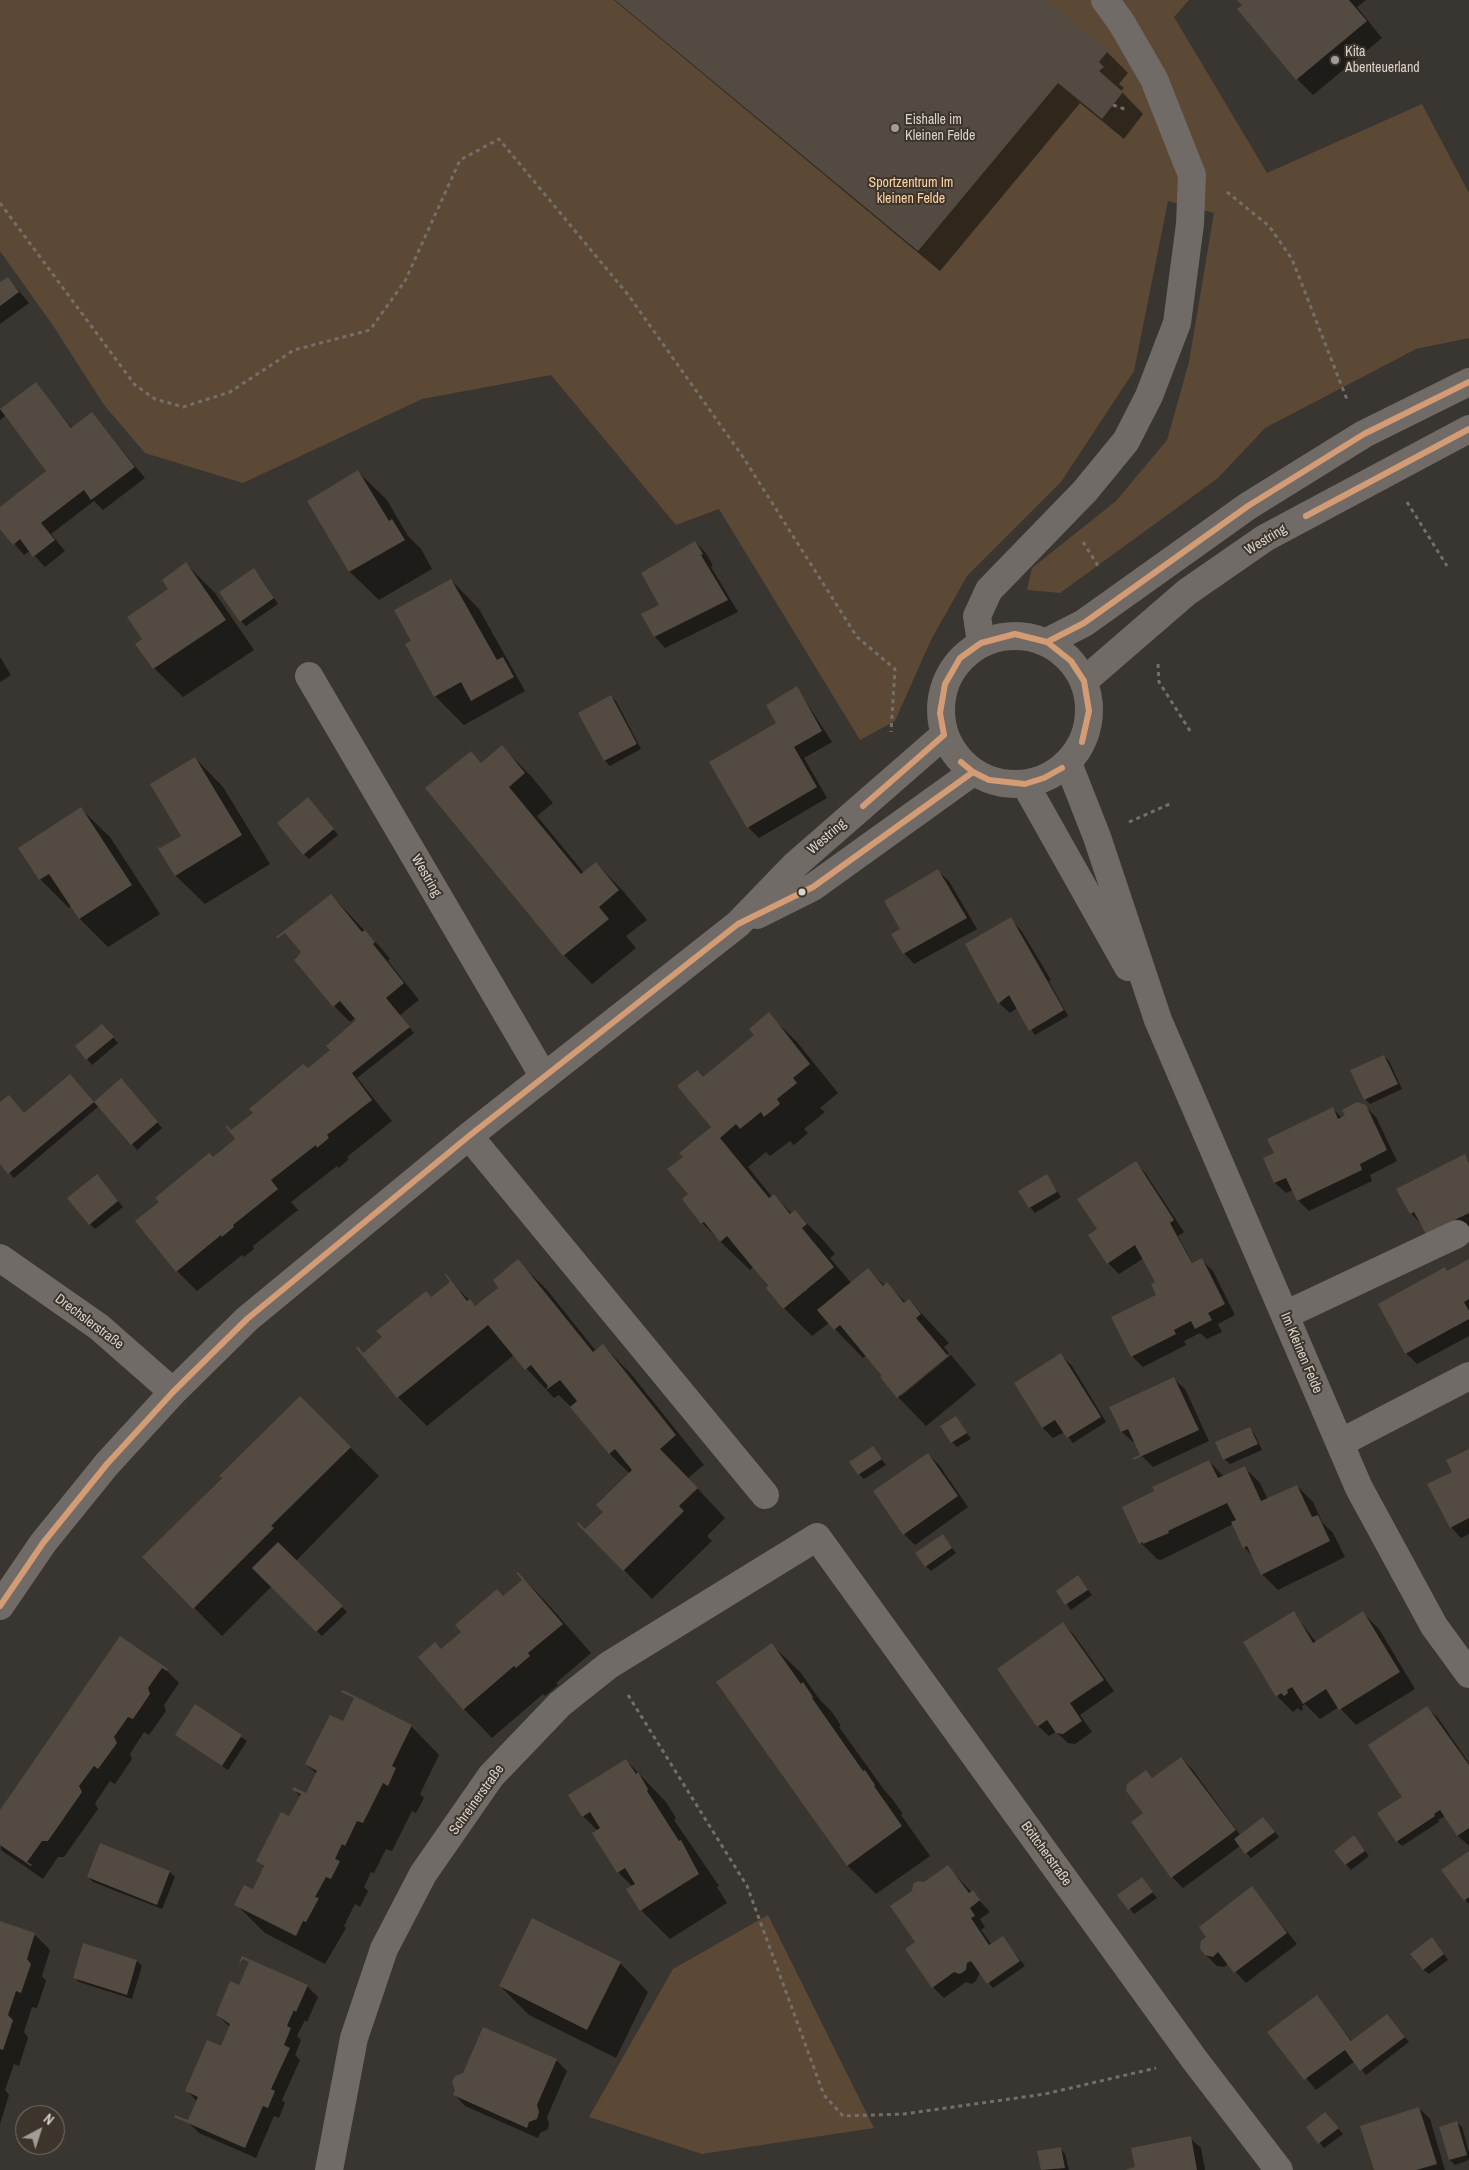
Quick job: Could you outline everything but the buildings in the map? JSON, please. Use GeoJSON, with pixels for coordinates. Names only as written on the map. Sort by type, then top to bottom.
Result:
{"type":"FeatureCollection","features":[{"type":"Feature","properties":{"kind":"street"},"geometry":{"type":"LineString","coordinates":[[981,643],[977,616],[988,590],[1085,491],[1126,441],[1149,396],[1178,323],[1190,224],[1192,175],[1154,79],[1121,22],[1105,0]]}},
{"type":"Feature","properties":{"kind":"street"},"geometry":{"type":"LineString","coordinates":[[1047,642],[1084,623],[1248,506],[1364,434],[1469,382]]}},
{"type":"Feature","properties":{"kind":"street","name":"Westring"},"geometry":{"type":"LineString","coordinates":[[1084,681],[1140,630],[1195,586],[1265,538],[1469,428]]}},
{"type":"Feature","properties":{"kind":"street"},"geometry":{"type":"LineString","coordinates":[[1015,634],[1047,642],[1071,660],[1084,681],[1089,711],[1082,742],[1068,763],[1044,778],[1025,784],[989,780],[973,772],[961,762],[944,735],[940,713],[945,684],[960,658],[981,643],[1015,634]]}},
{"type":"Feature","properties":{"kind":"street","name":"Westring"},"geometry":{"type":"LineString","coordinates":[[309,676],[544,1076]]}},
{"type":"Feature","properties":{"kind":"street","name":"Westring"},"geometry":{"type":"LineString","coordinates":[[0,1606],[43,1543],[107,1464],[173,1392],[246,1320],[469,1136],[738,924],[795,865],[944,735]]}},
{"type":"Feature","properties":{"kind":"street","name":"Im Kleinen Felde"},"geometry":{"type":"LineString","coordinates":[[1068,763],[1097,837],[1158,1020],[1359,1488],[1434,1626],[1469,1674]]}},
{"type":"Feature","properties":{"kind":"street","name":"Westring"},"geometry":{"type":"LineString","coordinates":[[738,924],[813,887],[973,772]]}},
{"type":"Feature","properties":{"kind":"street","name":"Im Kleinen Felde"},"geometry":{"type":"LineString","coordinates":[[1025,784],[1158,1020]]}},
{"type":"Feature","properties":{"kind":"street"},"geometry":{"type":"LineString","coordinates":[[469,1136],[765,1495]]}},
{"type":"Feature","properties":{"kind":"street"},"geometry":{"type":"LineString","coordinates":[[1285,1315],[1457,1234]]}},
{"type":"Feature","properties":{"kind":"street","name":"Drechslerstraße"},"geometry":{"type":"LineString","coordinates":[[0,1258],[99,1327],[173,1392]]}},
{"type":"Feature","properties":{"kind":"street"},"geometry":{"type":"LineString","coordinates":[[1340,1443],[1469,1376]]}},
{"type":"Feature","properties":{"kind":"street","name":"Schreinerstraße"},"geometry":{"type":"LineString","coordinates":[[329,2170],[354,2038],[384,1950],[423,1874],[491,1776],[560,1704],[609,1665],[818,1536]]}},
{"type":"Feature","properties":{"kind":"street","name":"Böttcherstraße"},"geometry":{"type":"LineString","coordinates":[[818,1536],[1194,2060],[1279,2170]]}},
{"type":"Feature","properties":{"kind":"path"},"geometry":{"type":"LineString","coordinates":[[0,203],[136,385],[155,399],[183,407],[230,392],[294,350],[370,330],[405,281],[460,160],[499,139],[629,296],[743,457],[857,637],[895,669],[888,784]]}},
{"type":"Feature","properties":{"kind":"path"},"geometry":{"type":"LineString","coordinates":[[1192,175],[1227,192],[1269,226],[1292,259],[1342,392],[1364,434]]}},
{"type":"Feature","properties":{"kind":"path"},"geometry":{"type":"LineString","coordinates":[[1388,472],[1447,566]]}},
{"type":"Feature","properties":{"kind":"path"},"geometry":{"type":"LineString","coordinates":[[609,1665],[747,1886],[824,2095],[843,2116],[904,2114],[1045,2094],[1194,2060]]}},
{"type":"Feature","properties":{"kind":"green space","name":"Sportzentrum Im kleinen Felde"},"geometry":{"type":"Polygon","coordinates":[[[0,0],[1189,0],[1174,17],[1267,173],[1422,104],[1469,193],[1469,338],[1416,349],[1265,428],[1218,478],[1060,593],[1027,590],[1032,568],[1116,501],[1167,440],[1189,362],[1214,213],[1168,201],[1134,371],[1061,482],[967,576],[931,640],[895,721],[860,740],[719,509],[676,525],[551,375],[422,399],[243,483],[145,453],[104,405],[52,324],[0,251],[0,0]]]}},
{"type":"Feature","properties":{"kind":"green space"},"geometry":{"type":"Polygon","coordinates":[[[768,1915],[874,2128],[702,2154],[589,2117],[673,1969],[768,1915]]]}},
{"type":"Feature","properties":{"kind":"transit line"},"geometry":{"type":"LineString","coordinates":[[1047,642],[1084,623],[1248,506],[1364,434],[1469,382]]}},
{"type":"Feature","properties":{"kind":"transit line"},"geometry":{"type":"LineString","coordinates":[[1306,516],[1469,429]]}},
{"type":"Feature","properties":{"kind":"transit line"},"geometry":{"type":"LineString","coordinates":[[944,735],[940,713],[945,684],[960,658],[981,643],[1015,634],[1047,642],[1071,661],[1084,681],[1089,711],[1082,742]]}},
{"type":"Feature","properties":{"kind":"transit line"},"geometry":{"type":"LineString","coordinates":[[863,806],[944,735]]}},
{"type":"Feature","properties":{"kind":"transit line"},"geometry":{"type":"LineString","coordinates":[[961,762],[973,772],[989,780],[1025,784],[1044,778],[1062,768]]}},
{"type":"Feature","properties":{"kind":"transit line"},"geometry":{"type":"LineString","coordinates":[[0,1606],[43,1543],[107,1464],[173,1392],[247,1319],[469,1136],[738,924],[813,887],[973,772]]}},
{"type":"Feature","properties":{"kind":"place","name":"Kita Abenteuerland"},"geometry":{"type":"Point","coordinates":[1335,60]}},
{"type":"Feature","properties":{"kind":"place","name":"Eishalle im Kleinen Felde"},"geometry":{"type":"Point","coordinates":[895,128]}}]}
